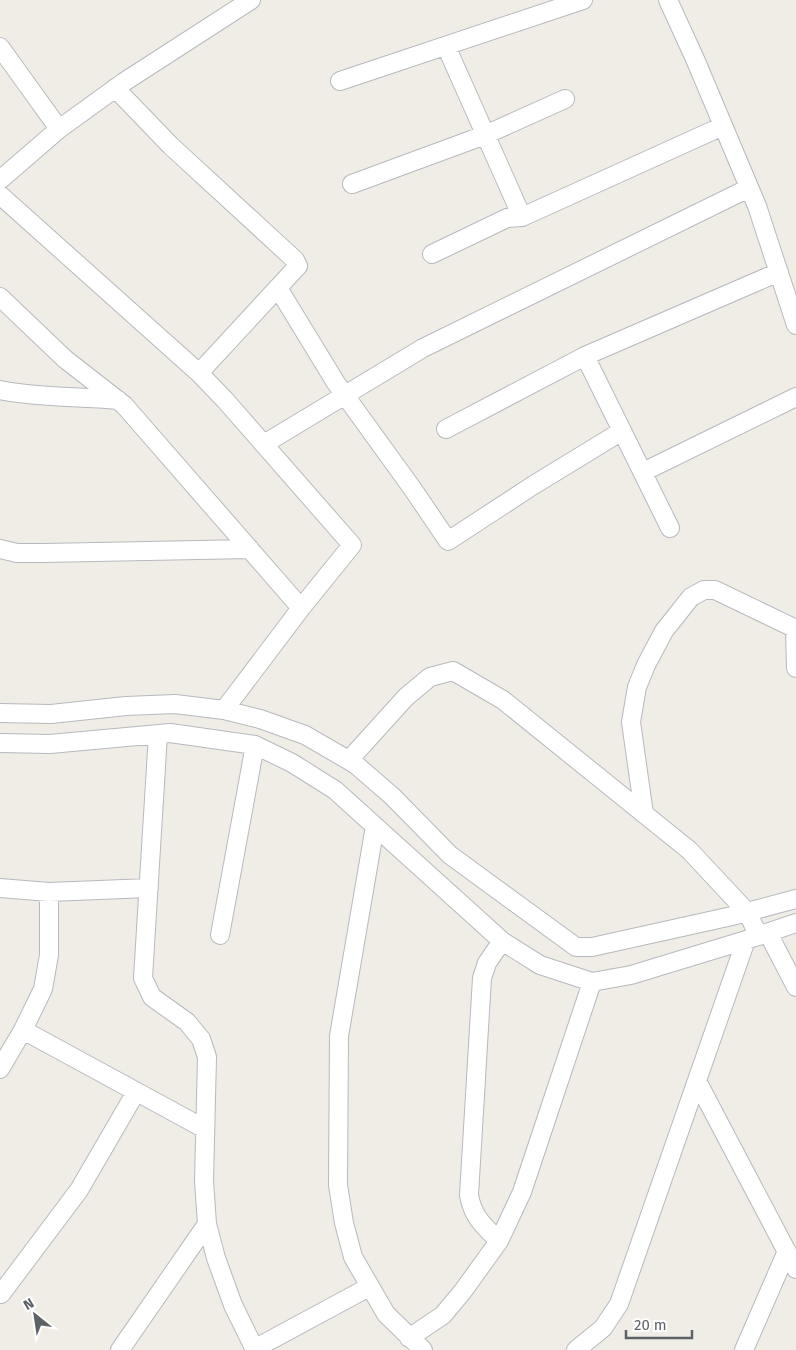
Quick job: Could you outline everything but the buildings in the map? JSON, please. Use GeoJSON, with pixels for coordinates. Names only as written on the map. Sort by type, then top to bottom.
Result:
{"type":"FeatureCollection","features":[{"type":"Feature","properties":{"kind":"street"},"geometry":{"type":"LineString","coordinates":[[0,180],[59,129],[114,88],[251,0]]}},
{"type":"Feature","properties":{"kind":"street"},"geometry":{"type":"LineString","coordinates":[[340,81],[583,0]]}},
{"type":"Feature","properties":{"kind":"street"},"geometry":{"type":"LineString","coordinates":[[668,0],[750,188],[796,325]]}},
{"type":"Feature","properties":{"kind":"street"},"geometry":{"type":"LineString","coordinates":[[446,46],[522,217]]}},
{"type":"Feature","properties":{"kind":"street"},"geometry":{"type":"LineString","coordinates":[[0,47],[59,129]]}},
{"type":"Feature","properties":{"kind":"street"},"geometry":{"type":"LineString","coordinates":[[114,88],[171,146],[295,260],[298,266],[199,373]]}},
{"type":"Feature","properties":{"kind":"street"},"geometry":{"type":"LineString","coordinates":[[352,184],[485,135],[565,99]]}},
{"type":"Feature","properties":{"kind":"street"},"geometry":{"type":"LineString","coordinates":[[432,254],[507,218],[522,217],[723,126]]}},
{"type":"Feature","properties":{"kind":"street"},"geometry":{"type":"LineString","coordinates":[[264,444],[423,348],[750,188]]}},
{"type":"Feature","properties":{"kind":"street"},"geometry":{"type":"LineString","coordinates":[[0,195],[199,373],[352,545],[301,608],[224,710]]}},
{"type":"Feature","properties":{"kind":"street"},"geometry":{"type":"LineString","coordinates":[[446,429],[586,356],[779,272]]}},
{"type":"Feature","properties":{"kind":"street"},"geometry":{"type":"LineString","coordinates":[[278,288],[344,394],[448,541],[532,486],[622,431]]}},
{"type":"Feature","properties":{"kind":"street"},"geometry":{"type":"LineString","coordinates":[[0,297],[65,359],[118,400],[301,608]]}},
{"type":"Feature","properties":{"kind":"street"},"geometry":{"type":"LineString","coordinates":[[586,356],[670,528]]}},
{"type":"Feature","properties":{"kind":"street"},"geometry":{"type":"LineString","coordinates":[[0,390],[25,395],[118,400]]}},
{"type":"Feature","properties":{"kind":"street"},"geometry":{"type":"LineString","coordinates":[[643,472],[796,397]]}},
{"type":"Feature","properties":{"kind":"street"},"geometry":{"type":"LineString","coordinates":[[0,549],[17,553],[44,553],[250,549]]}},
{"type":"Feature","properties":{"kind":"street"},"geometry":{"type":"LineString","coordinates":[[644,814],[631,722],[637,687],[664,631],[691,597],[704,590],[715,590],[795,629],[796,668]]}},
{"type":"Feature","properties":{"kind":"street"},"geometry":{"type":"LineString","coordinates":[[349,760],[406,696],[430,677],[453,671],[503,700],[689,850],[747,912],[758,936],[796,986]]}},
{"type":"Feature","properties":{"kind":"street"},"geometry":{"type":"LineString","coordinates":[[0,713],[51,714],[126,706],[175,704],[224,710],[260,719],[306,735],[349,760],[392,796],[450,855],[576,947],[592,947],[796,899]]}},
{"type":"Feature","properties":{"kind":"street"},"geometry":{"type":"LineString","coordinates":[[0,743],[50,744],[170,733],[255,746],[292,763],[335,790],[502,941],[540,965],[592,982],[631,975],[796,923]]}},
{"type":"Feature","properties":{"kind":"street"},"geometry":{"type":"LineString","coordinates":[[158,734],[143,978],[152,997],[187,1022],[201,1039],[207,1058],[204,1181],[207,1224],[216,1258],[230,1297],[255,1349],[369,1287]]}},
{"type":"Feature","properties":{"kind":"street"},"geometry":{"type":"LineString","coordinates":[[220,935],[255,746]]}},
{"type":"Feature","properties":{"kind":"street"},"geometry":{"type":"LineString","coordinates":[[375,826],[339,1036],[338,1184],[344,1223],[353,1257],[386,1314],[422,1350]]}},
{"type":"Feature","properties":{"kind":"street"},"geometry":{"type":"LineString","coordinates":[[0,888],[50,892],[149,888]]}},
{"type":"Feature","properties":{"kind":"street"},"geometry":{"type":"LineString","coordinates":[[0,1069],[23,1030],[43,989],[49,954],[50,892]]}},
{"type":"Feature","properties":{"kind":"street"},"geometry":{"type":"LineString","coordinates":[[576,1350],[602,1328],[619,1304],[697,1081],[758,936]]}},
{"type":"Feature","properties":{"kind":"street"},"geometry":{"type":"LineString","coordinates":[[499,1241],[479,1221],[472,1209],[469,1195],[482,978],[487,963],[502,941]]}},
{"type":"Feature","properties":{"kind":"street"},"geometry":{"type":"LineString","coordinates":[[409,1338],[443,1315],[499,1241],[522,1192],[592,982]]}},
{"type":"Feature","properties":{"kind":"street"},"geometry":{"type":"LineString","coordinates":[[23,1030],[205,1130]]}},
{"type":"Feature","properties":{"kind":"street"},"geometry":{"type":"LineString","coordinates":[[697,1081],[796,1269]]}},
{"type":"Feature","properties":{"kind":"street"},"geometry":{"type":"LineString","coordinates":[[1,1294],[79,1190],[136,1092]]}},
{"type":"Feature","properties":{"kind":"street"},"geometry":{"type":"LineString","coordinates":[[120,1350],[207,1224]]}},
{"type":"Feature","properties":{"kind":"street"},"geometry":{"type":"LineString","coordinates":[[744,1350],[786,1251]]}}]}
